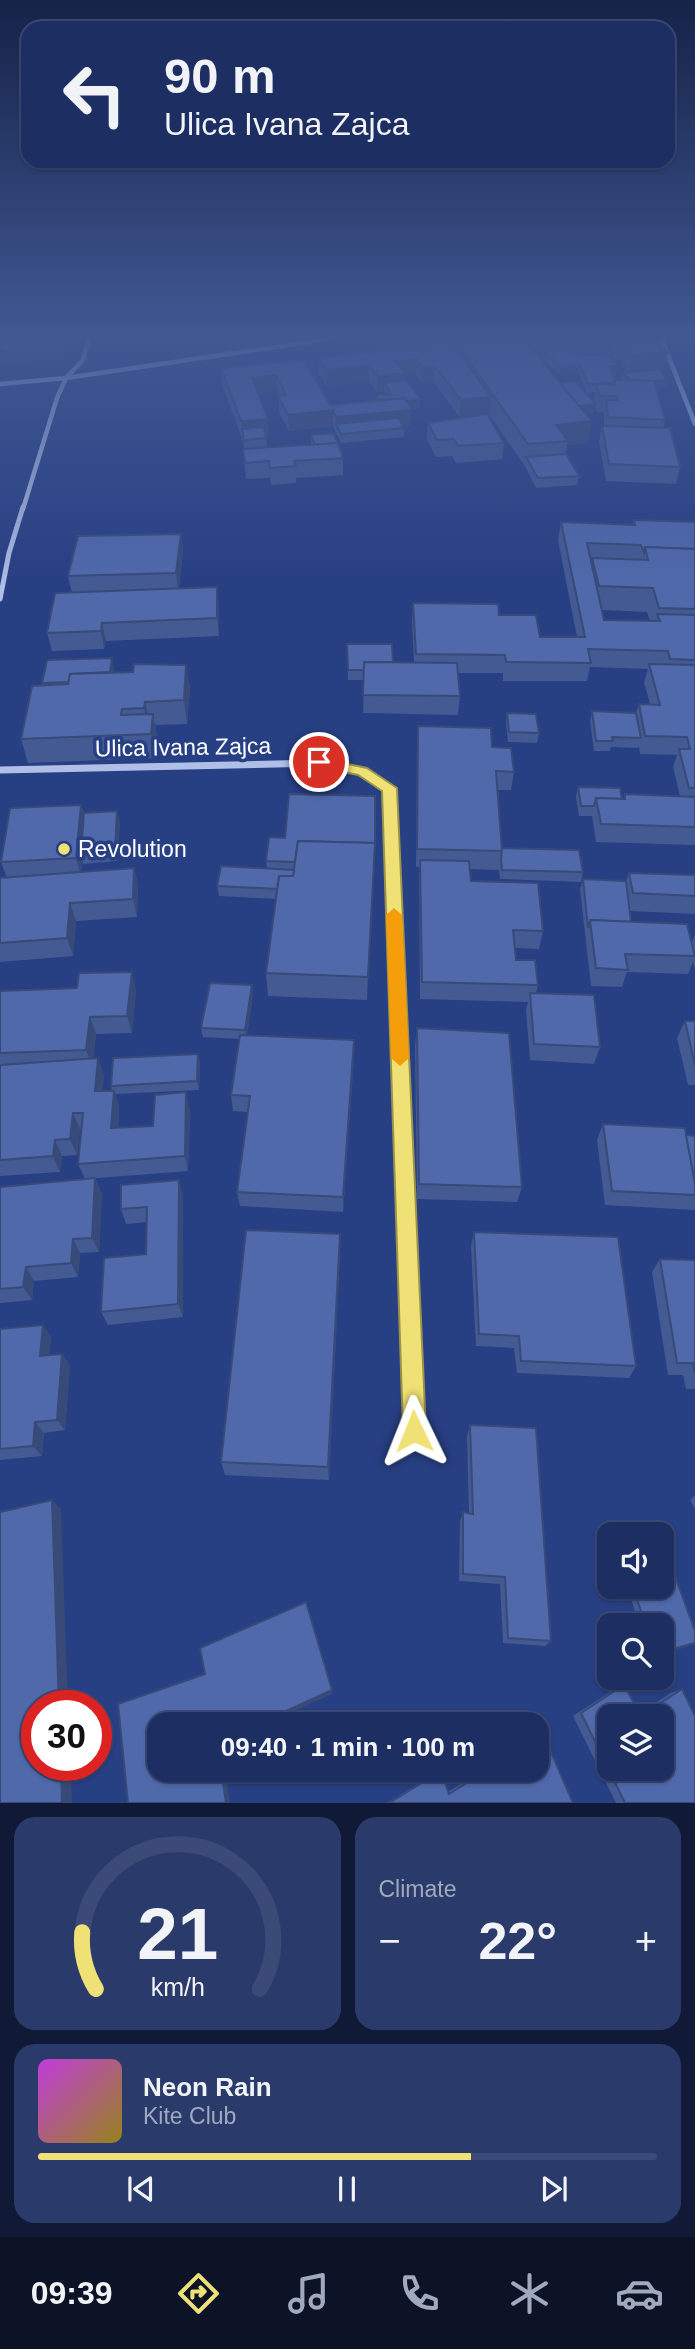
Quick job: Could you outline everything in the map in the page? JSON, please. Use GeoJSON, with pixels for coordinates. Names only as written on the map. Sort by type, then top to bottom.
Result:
{"type":"FeatureCollection","features":[{"type":"Feature","properties":{"kind":"street"},"geometry":{"type":"LineString","coordinates":[[0,598],[9,553],[52,421]]}},
{"type":"Feature","properties":{"kind":"street","name":"Ulica Ivana Zajca"},"geometry":{"type":"LineString","coordinates":[[0,770],[319,762],[362,771],[389,788],[414,1431]]}},
{"type":"Feature","properties":{"kind":"building"},"geometry":{"type":"Polygon","coordinates":[[[401,421],[404,428],[341,434],[336,424],[401,421]]]}},
{"type":"Feature","properties":{"kind":"building"},"geometry":{"type":"Polygon","coordinates":[[[491,421],[504,443],[458,446],[454,439],[437,440],[428,423],[491,421]]]}},
{"type":"Feature","properties":{"kind":"building"},"geometry":{"type":"Polygon","coordinates":[[[512,421],[591,421],[556,425],[568,441],[528,444],[512,421]]]}},
{"type":"Feature","properties":{"kind":"building"},"geometry":{"type":"Polygon","coordinates":[[[602,426],[670,428],[680,467],[609,464],[602,426]]]}},
{"type":"Feature","properties":{"kind":"building"},"geometry":{"type":"Polygon","coordinates":[[[264,427],[266,438],[244,440],[242,429],[264,427]]]}},
{"type":"Feature","properties":{"kind":"building"},"geometry":{"type":"Polygon","coordinates":[[[333,433],[338,443],[315,445],[311,435],[333,433]]]}},
{"type":"Feature","properties":{"kind":"building"},"geometry":{"type":"Polygon","coordinates":[[[338,443],[343,458],[294,461],[296,466],[270,468],[269,461],[245,463],[243,449],[338,443]]]}},
{"type":"Feature","properties":{"kind":"building"},"geometry":{"type":"Polygon","coordinates":[[[566,454],[579,476],[538,478],[526,457],[566,454]]]}},
{"type":"Feature","properties":{"kind":"building"},"geometry":{"type":"Polygon","coordinates":[[[634,520],[695,522],[695,549],[645,547],[644,553],[641,545],[587,543],[604,620],[660,621],[657,614],[695,615],[695,660],[670,659],[668,651],[588,649],[591,663],[506,662],[505,655],[416,654],[413,603],[498,604],[499,615],[536,615],[540,637],[585,637],[561,522],[635,525],[634,520]]]}},
{"type":"Feature","properties":{"kind":"building"},"geometry":{"type":"Polygon","coordinates":[[[181,534],[176,573],[68,576],[78,536],[181,534]]]}},
{"type":"Feature","properties":{"kind":"building"},"geometry":{"type":"Polygon","coordinates":[[[645,547],[695,549],[695,609],[659,608],[653,588],[599,586],[592,558],[648,560],[645,547]]]}},
{"type":"Feature","properties":{"kind":"building"},"geometry":{"type":"Polygon","coordinates":[[[217,587],[217,618],[102,623],[101,631],[47,633],[55,593],[217,587]]]}},
{"type":"Feature","properties":{"kind":"building"},"geometry":{"type":"Polygon","coordinates":[[[347,644],[392,644],[393,662],[364,662],[364,670],[348,670],[347,644]]]}},
{"type":"Feature","properties":{"kind":"building"},"geometry":{"type":"Polygon","coordinates":[[[112,658],[110,672],[70,674],[69,682],[42,683],[47,660],[112,658]]]}},
{"type":"Feature","properties":{"kind":"building"},"geometry":{"type":"Polygon","coordinates":[[[364,662],[457,663],[460,696],[363,695],[364,662]]]}},
{"type":"Feature","properties":{"kind":"building"},"geometry":{"type":"Polygon","coordinates":[[[134,664],[186,665],[184,700],[145,702],[144,708],[122,709],[121,715],[153,714],[151,734],[21,739],[32,686],[68,684],[70,674],[133,672],[134,664]]]}},
{"type":"Feature","properties":{"kind":"building"},"geometry":{"type":"Polygon","coordinates":[[[649,664],[695,665],[695,788],[689,788],[679,749],[690,749],[687,737],[645,736],[639,704],[660,705],[649,664]]]}},
{"type":"Feature","properties":{"kind":"building"},"geometry":{"type":"Polygon","coordinates":[[[592,711],[636,713],[641,738],[612,737],[613,741],[596,741],[592,711]]]}},
{"type":"Feature","properties":{"kind":"building"},"geometry":{"type":"Polygon","coordinates":[[[507,713],[536,714],[539,733],[509,732],[507,713]]]}},
{"type":"Feature","properties":{"kind":"building"},"geometry":{"type":"Polygon","coordinates":[[[418,726],[491,728],[492,747],[511,748],[514,772],[496,771],[502,851],[417,849],[418,726]]]}},
{"type":"Feature","properties":{"kind":"building"},"geometry":{"type":"Polygon","coordinates":[[[578,787],[620,788],[622,799],[596,798],[594,806],[581,806],[578,787]]]}},
{"type":"Feature","properties":{"kind":"building"},"geometry":{"type":"Polygon","coordinates":[[[289,794],[375,796],[375,843],[298,841],[295,862],[266,861],[269,837],[285,838],[289,794]]]}},
{"type":"Feature","properties":{"kind":"building"},"geometry":{"type":"Polygon","coordinates":[[[625,794],[695,797],[695,827],[601,824],[596,798],[625,799],[625,794]]]}},
{"type":"Feature","properties":{"kind":"building"},"geometry":{"type":"Polygon","coordinates":[[[81,805],[76,858],[1,862],[10,808],[81,805]]]}},
{"type":"Feature","properties":{"kind":"building"},"geometry":{"type":"Polygon","coordinates":[[[117,811],[115,852],[81,854],[84,813],[117,811]]]}},
{"type":"Feature","properties":{"kind":"building"},"geometry":{"type":"Polygon","coordinates":[[[298,841],[375,843],[368,977],[266,973],[279,876],[293,876],[298,841]]]}},
{"type":"Feature","properties":{"kind":"building"},"geometry":{"type":"Polygon","coordinates":[[[502,848],[579,850],[583,872],[502,870],[502,848]]]}},
{"type":"Feature","properties":{"kind":"building"},"geometry":{"type":"Polygon","coordinates":[[[420,860],[469,861],[471,881],[538,883],[543,931],[513,930],[516,960],[535,960],[538,985],[422,982],[420,860]]]}},
{"type":"Feature","properties":{"kind":"building"},"geometry":{"type":"Polygon","coordinates":[[[221,866],[294,870],[293,876],[279,876],[277,889],[217,886],[221,866]]]}},
{"type":"Feature","properties":{"kind":"building"},"geometry":{"type":"Polygon","coordinates":[[[134,868],[133,899],[70,903],[67,938],[0,943],[0,878],[134,868]]]}},
{"type":"Feature","properties":{"kind":"building"},"geometry":{"type":"Polygon","coordinates":[[[629,873],[695,875],[695,896],[633,893],[629,873]]]}},
{"type":"Feature","properties":{"kind":"building"},"geometry":{"type":"Polygon","coordinates":[[[583,879],[626,881],[631,922],[590,920],[588,928],[583,879]]]}},
{"type":"Feature","properties":{"kind":"building"},"geometry":{"type":"Polygon","coordinates":[[[590,920],[687,924],[695,956],[625,954],[628,970],[596,968],[590,920]]]}},
{"type":"Feature","properties":{"kind":"building"},"geometry":{"type":"Polygon","coordinates":[[[132,972],[127,1016],[90,1017],[86,1050],[0,1053],[0,991],[77,988],[79,973],[132,972]]]}},
{"type":"Feature","properties":{"kind":"building"},"geometry":{"type":"Polygon","coordinates":[[[210,983],[252,985],[245,1030],[201,1028],[210,983]]]}},
{"type":"Feature","properties":{"kind":"building"},"geometry":{"type":"Polygon","coordinates":[[[530,993],[594,995],[600,1047],[534,1044],[530,993]]]}},
{"type":"Feature","properties":{"kind":"building"},"geometry":{"type":"Polygon","coordinates":[[[685,1021],[695,1021],[695,1065],[685,1021]]]}},
{"type":"Feature","properties":{"kind":"building"},"geometry":{"type":"Polygon","coordinates":[[[417,1028],[509,1033],[522,1187],[419,1184],[417,1028]]]}},
{"type":"Feature","properties":{"kind":"building"},"geometry":{"type":"Polygon","coordinates":[[[240,1035],[354,1040],[343,1197],[237,1192],[250,1096],[231,1095],[240,1035]]]}},
{"type":"Feature","properties":{"kind":"building"},"geometry":{"type":"Polygon","coordinates":[[[198,1054],[197,1081],[111,1086],[113,1058],[198,1054]]]}},
{"type":"Feature","properties":{"kind":"building"},"geometry":{"type":"Polygon","coordinates":[[[98,1058],[95,1091],[114,1091],[111,1128],[153,1126],[155,1095],[186,1092],[185,1156],[78,1164],[83,1113],[73,1113],[70,1139],[55,1140],[53,1156],[0,1160],[0,1065],[98,1058]]]}},
{"type":"Feature","properties":{"kind":"building"},"geometry":{"type":"Polygon","coordinates":[[[603,1124],[685,1128],[695,1195],[612,1191],[603,1124]]]}},
{"type":"Feature","properties":{"kind":"building"},"geometry":{"type":"Polygon","coordinates":[[[686,1135],[695,1136],[695,1183],[686,1135]]]}},
{"type":"Feature","properties":{"kind":"building"},"geometry":{"type":"Polygon","coordinates":[[[95,1178],[92,1238],[73,1239],[71,1263],[26,1267],[23,1287],[0,1289],[0,1187],[95,1178]]]}},
{"type":"Feature","properties":{"kind":"building"},"geometry":{"type":"Polygon","coordinates":[[[179,1180],[178,1304],[101,1312],[104,1258],[146,1254],[147,1207],[121,1209],[121,1185],[179,1180]]]}},
{"type":"Feature","properties":{"kind":"building"},"geometry":{"type":"Polygon","coordinates":[[[246,1230],[340,1234],[328,1467],[221,1462],[246,1230]]]}},
{"type":"Feature","properties":{"kind":"building"},"geometry":{"type":"Polygon","coordinates":[[[474,1232],[618,1237],[636,1366],[521,1361],[519,1336],[479,1334],[474,1232]]]}},
{"type":"Feature","properties":{"kind":"building"},"geometry":{"type":"Polygon","coordinates":[[[660,1259],[695,1260],[695,1373],[693,1363],[677,1363],[660,1259]]]}},
{"type":"Feature","properties":{"kind":"building"},"geometry":{"type":"Polygon","coordinates":[[[43,1325],[40,1356],[62,1354],[57,1420],[35,1422],[33,1446],[0,1449],[0,1329],[43,1325]]]}},
{"type":"Feature","properties":{"kind":"building"},"geometry":{"type":"Polygon","coordinates":[[[470,1425],[536,1428],[551,1641],[508,1638],[505,1577],[463,1574],[463,1512],[473,1514],[470,1425]]]}},
{"type":"Feature","properties":{"kind":"building"},"geometry":{"type":"Polygon","coordinates":[[[52,1500],[58,1690],[21,1690],[21,1781],[61,1781],[62,1803],[0,1803],[0,1512],[52,1500]]]}},
{"type":"Feature","properties":{"kind":"building"},"geometry":{"type":"Polygon","coordinates":[[[674,1573],[695,1631],[695,1643],[674,1649],[674,1613],[642,1613],[637,1599],[674,1599],[674,1573]]]}},
{"type":"Feature","properties":{"kind":"building"},"geometry":{"type":"Polygon","coordinates":[[[306,1602],[332,1690],[284,1712],[147,1712],[147,1782],[223,1782],[226,1803],[128,1803],[118,1704],[205,1674],[200,1648],[306,1602]]]}},
{"type":"Feature","properties":{"kind":"building"},"geometry":{"type":"Polygon","coordinates":[[[682,1689],[695,1716],[695,1803],[625,1803],[614,1781],[674,1781],[674,1704],[659,1704],[682,1689]]]}},
{"type":"Feature","properties":{"kind":"building"},"geometry":{"type":"Polygon","coordinates":[[[616,1690],[627,1690],[634,1704],[597,1704],[597,1746],[581,1713],[616,1690]]]}},
{"type":"Feature","properties":{"kind":"building"},"geometry":{"type":"Polygon","coordinates":[[[549,1748],[573,1803],[389,1803],[423,1782],[445,1782],[449,1794],[468,1782],[549,1782],[549,1748]]]}},
{"type":"Feature","properties":{"kind":"slow traffic"},"geometry":{"type":"LineString","coordinates":[[394,915],[400,1058]]}},
{"type":"Feature","properties":{"kind":"place","name":"Revolution"},"geometry":{"type":"Point","coordinates":[64,849]}},
{"type":"Feature","properties":{"kind":"route"},"geometry":{"type":"LineString","coordinates":[[319,762],[362,771],[389,788],[414,1431]]}}]}
